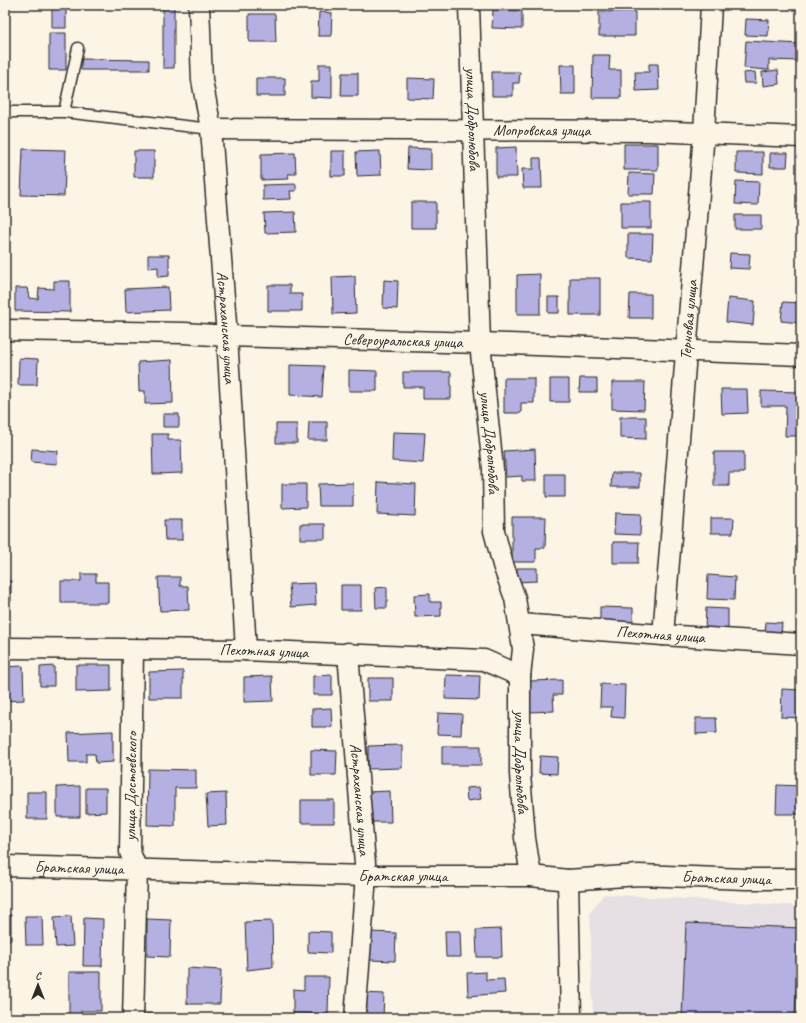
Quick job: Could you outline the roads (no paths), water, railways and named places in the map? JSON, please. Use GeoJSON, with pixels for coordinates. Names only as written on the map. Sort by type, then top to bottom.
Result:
{"type":"FeatureCollection","features":[{"type":"Feature","properties":{"kind":"street","name":"Астраханская улица"},"geometry":{"type":"LineString","coordinates":[[199,5],[202,80],[211,129],[227,336],[246,650]]}},
{"type":"Feature","properties":{"kind":"street","name":"улица Добролюбова"},"geometry":{"type":"LineString","coordinates":[[470,5],[472,129],[480,343],[493,469],[494,531],[503,565],[515,598],[523,649],[520,676],[520,774],[525,838],[531,876]]}},
{"type":"Feature","properties":{"kind":"street","name":"Терновая улица"},"geometry":{"type":"LineString","coordinates":[[663,635],[687,352],[704,133],[712,5]]}},
{"type":"Feature","properties":{"kind":"street","name":"Мопровская улица"},"geometry":{"type":"LineString","coordinates":[[211,129],[472,129],[704,133],[801,137]]}},
{"type":"Feature","properties":{"kind":"street","name":"Североуральская улица"},"geometry":{"type":"LineString","coordinates":[[5,330],[185,333],[227,336],[480,343],[801,356]]}},
{"type":"Feature","properties":{"kind":"street","name":"Пехотная улица"},"geometry":{"type":"LineString","coordinates":[[520,624],[801,644]]}},
{"type":"Feature","properties":{"kind":"street","name":"Пехотная улица"},"geometry":{"type":"LineString","coordinates":[[5,648],[246,650],[348,653],[484,660],[520,676]]}},
{"type":"Feature","properties":{"kind":"street","name":"улица Достоевского"},"geometry":{"type":"LineString","coordinates":[[133,650],[130,852],[137,870],[133,1018]]}},
{"type":"Feature","properties":{"kind":"street","name":"Астраханская улица"},"geometry":{"type":"LineString","coordinates":[[348,653],[366,876],[354,1018]]}},
{"type":"Feature","properties":{"kind":"street","name":"Братская улица"},"geometry":{"type":"LineString","coordinates":[[5,866],[366,876],[531,876],[568,880],[639,875],[746,879],[801,879]]}},
{"type":"Feature","properties":{"kind":"street"},"geometry":{"type":"LineString","coordinates":[[568,880],[571,1018]]}},
{"type":"Feature","properties":{"kind":"lane"},"geometry":{"type":"LineString","coordinates":[[64,112],[78,48]]}},
{"type":"Feature","properties":{"kind":"lane"},"geometry":{"type":"LineString","coordinates":[[5,112],[64,112],[211,129]]}}]}
